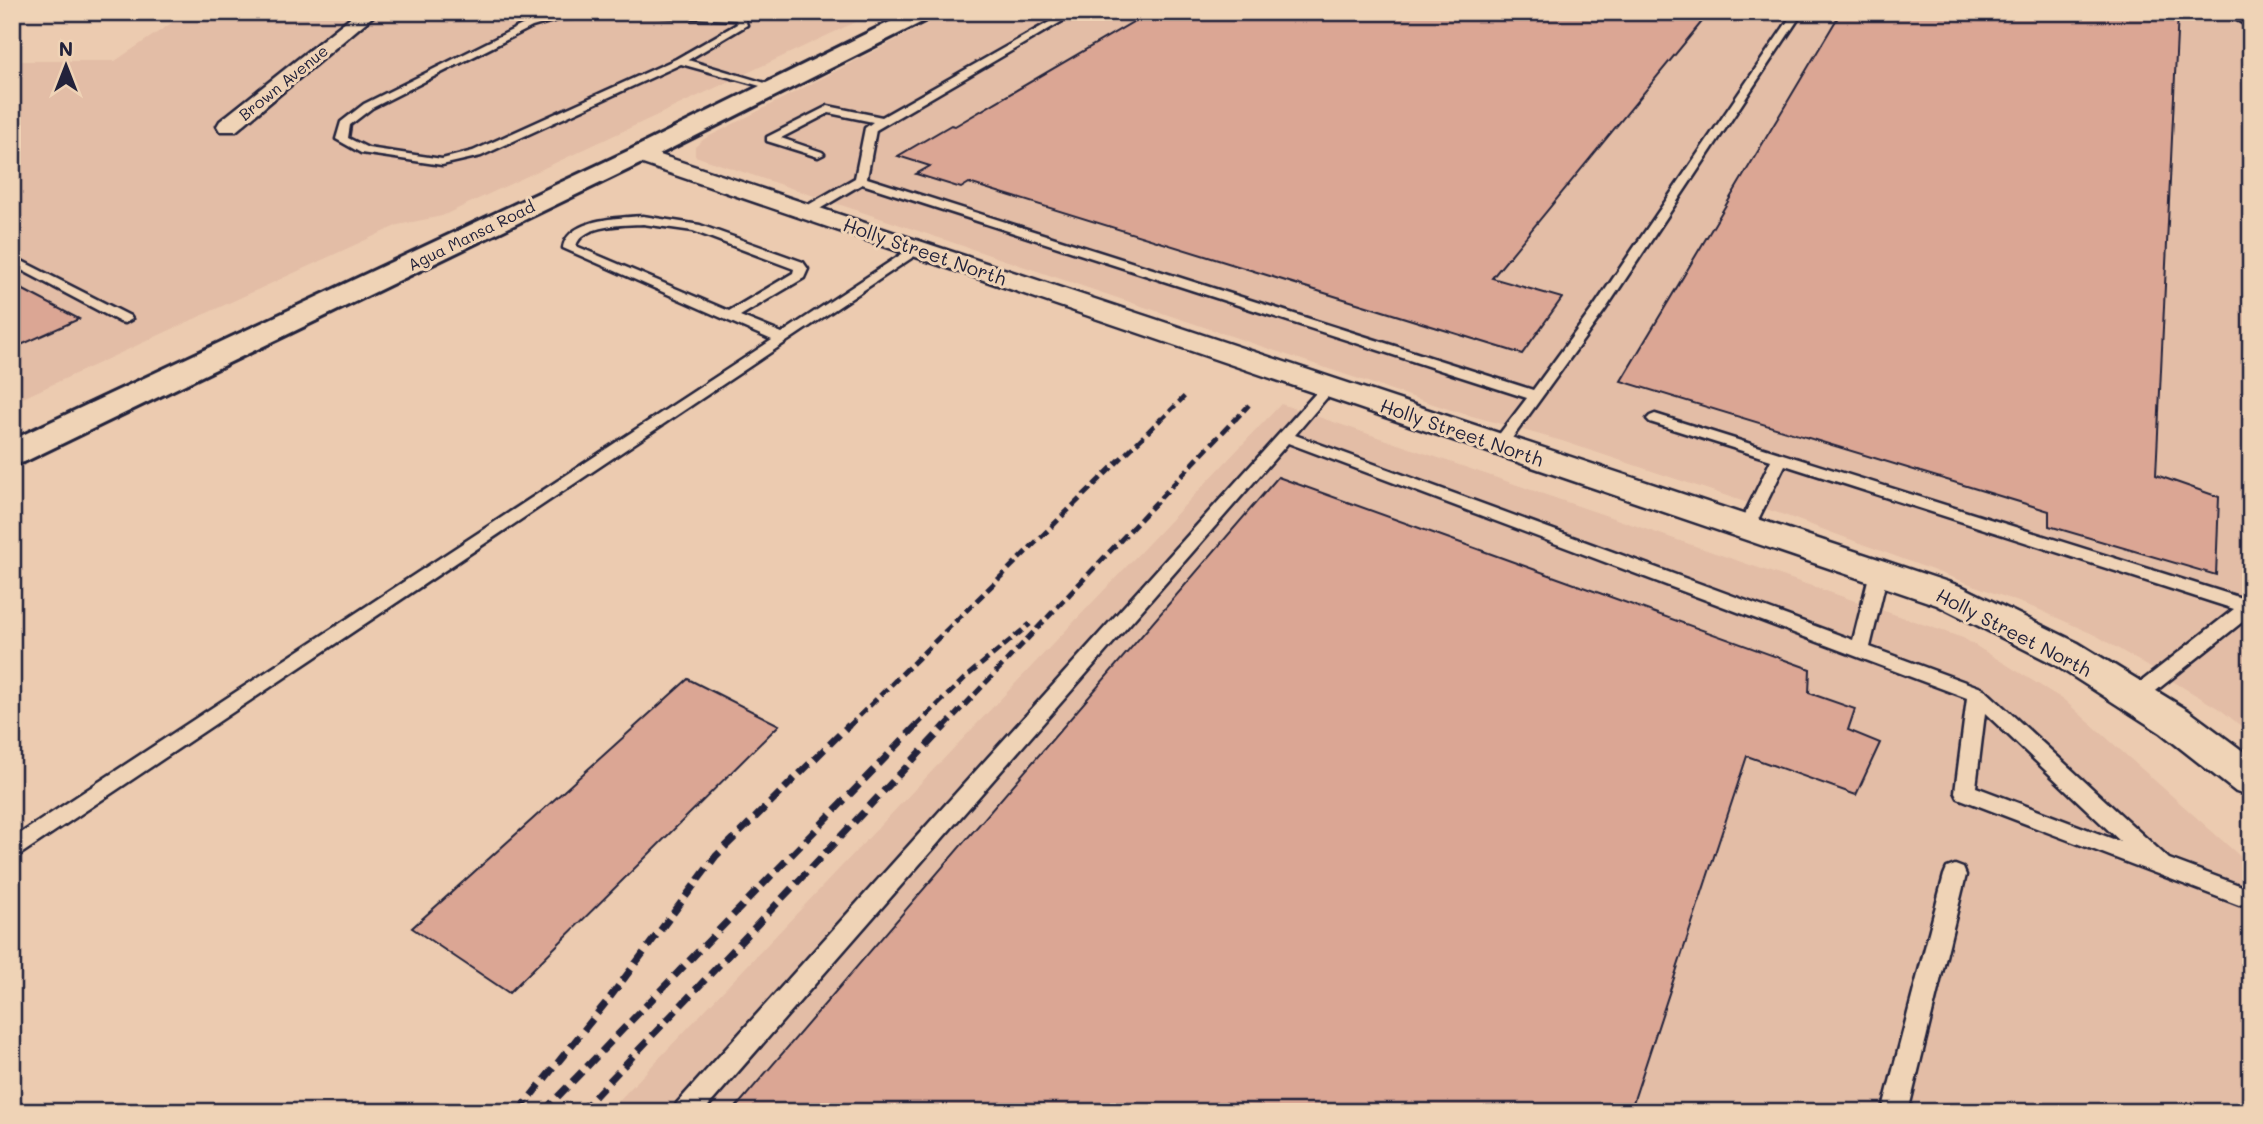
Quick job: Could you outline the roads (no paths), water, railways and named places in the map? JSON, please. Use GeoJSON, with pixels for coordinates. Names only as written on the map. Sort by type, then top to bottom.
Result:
{"type":"FeatureCollection","features":[{"type":"Feature","properties":{"kind":"main road","name":"Agua Mansa Road"},"geometry":{"type":"LineString","coordinates":[[12,454],[639,155],[927,12]]}},
{"type":"Feature","properties":{"kind":"street","name":"Brown Avenue"},"geometry":{"type":"LineString","coordinates":[[228,126],[369,12]]}},
{"type":"Feature","properties":{"kind":"street","name":"Holly Street North"},"geometry":{"type":"LineString","coordinates":[[639,155],[1950,596],[2065,653],[2175,722],[2251,780]]}},
{"type":"Feature","properties":{"kind":"lane"},"geometry":{"type":"LineString","coordinates":[[807,211],[860,180],[871,128],[1074,12]]}},
{"type":"Feature","properties":{"kind":"lane"},"geometry":{"type":"LineString","coordinates":[[1499,444],[1606,299],[1799,12]]}},
{"type":"Feature","properties":{"kind":"lane"},"geometry":{"type":"LineString","coordinates":[[2227,12],[2251,25]]}},
{"type":"Feature","properties":{"kind":"lane"},"geometry":{"type":"LineString","coordinates":[[680,61],[742,25],[740,17],[649,13],[559,16],[529,25],[368,106],[345,124],[342,139],[365,151],[442,162],[477,154],[680,61],[771,88]]}},
{"type":"Feature","properties":{"kind":"lane"},"geometry":{"type":"LineString","coordinates":[[818,155],[771,139],[828,109],[883,121]]}},
{"type":"Feature","properties":{"kind":"lane"},"geometry":{"type":"LineString","coordinates":[[860,180],[1536,396]]}},
{"type":"Feature","properties":{"kind":"lane"},"geometry":{"type":"LineString","coordinates":[[728,317],[799,275],[801,270],[798,265],[683,223],[658,219],[598,226],[572,238],[568,244],[569,248],[728,317],[783,339]]}},
{"type":"Feature","properties":{"kind":"lane"},"geometry":{"type":"LineString","coordinates":[[12,850],[919,249]]}},
{"type":"Feature","properties":{"kind":"lane"},"geometry":{"type":"LineString","coordinates":[[12,260],[125,319]]}},
{"type":"Feature","properties":{"kind":"lane"},"geometry":{"type":"LineString","coordinates":[[686,1112],[1329,387]]}},
{"type":"Feature","properties":{"kind":"lane"},"geometry":{"type":"LineString","coordinates":[[1655,419],[2250,607]]}},
{"type":"Feature","properties":{"kind":"lane"},"geometry":{"type":"LineString","coordinates":[[1286,437],[1977,694],[2161,866]]}},
{"type":"Feature","properties":{"kind":"lane"},"geometry":{"type":"LineString","coordinates":[[1746,528],[1780,457]]}},
{"type":"Feature","properties":{"kind":"lane"},"geometry":{"type":"LineString","coordinates":[[1860,649],[1879,572]]}},
{"type":"Feature","properties":{"kind":"lane"},"geometry":{"type":"LineString","coordinates":[[2135,697],[2250,607]]}},
{"type":"Feature","properties":{"kind":"lane"},"geometry":{"type":"LineString","coordinates":[[1977,694],[1965,792],[2239,895]]}},
{"type":"Feature","properties":{"kind":"lane"},"geometry":{"type":"LineString","coordinates":[[1895,1112],[1955,875]]}},
{"type":"Feature","properties":{"kind":"railway"},"geometry":{"type":"LineString","coordinates":[[1161,420],[1186,395]]}},
{"type":"Feature","properties":{"kind":"railway"},"geometry":{"type":"LineString","coordinates":[[1235,420],[1249,405]]}},
{"type":"Feature","properties":{"kind":"railway"},"geometry":{"type":"LineString","coordinates":[[848,727],[1162,418]]}},
{"type":"Feature","properties":{"kind":"railway"},"geometry":{"type":"LineString","coordinates":[[944,727],[1236,418]]}},
{"type":"Feature","properties":{"kind":"railway"},"geometry":{"type":"LineString","coordinates":[[916,726],[967,676],[1030,624]]}},
{"type":"Feature","properties":{"kind":"railway"},"geometry":{"type":"LineString","coordinates":[[518,1112],[608,1000],[716,856],[849,725]]}},
{"type":"Feature","properties":{"kind":"railway"},"geometry":{"type":"LineString","coordinates":[[580,1112],[946,725]]}},
{"type":"Feature","properties":{"kind":"railway"},"geometry":{"type":"LineString","coordinates":[[543,1112],[916,726]]}}]}
